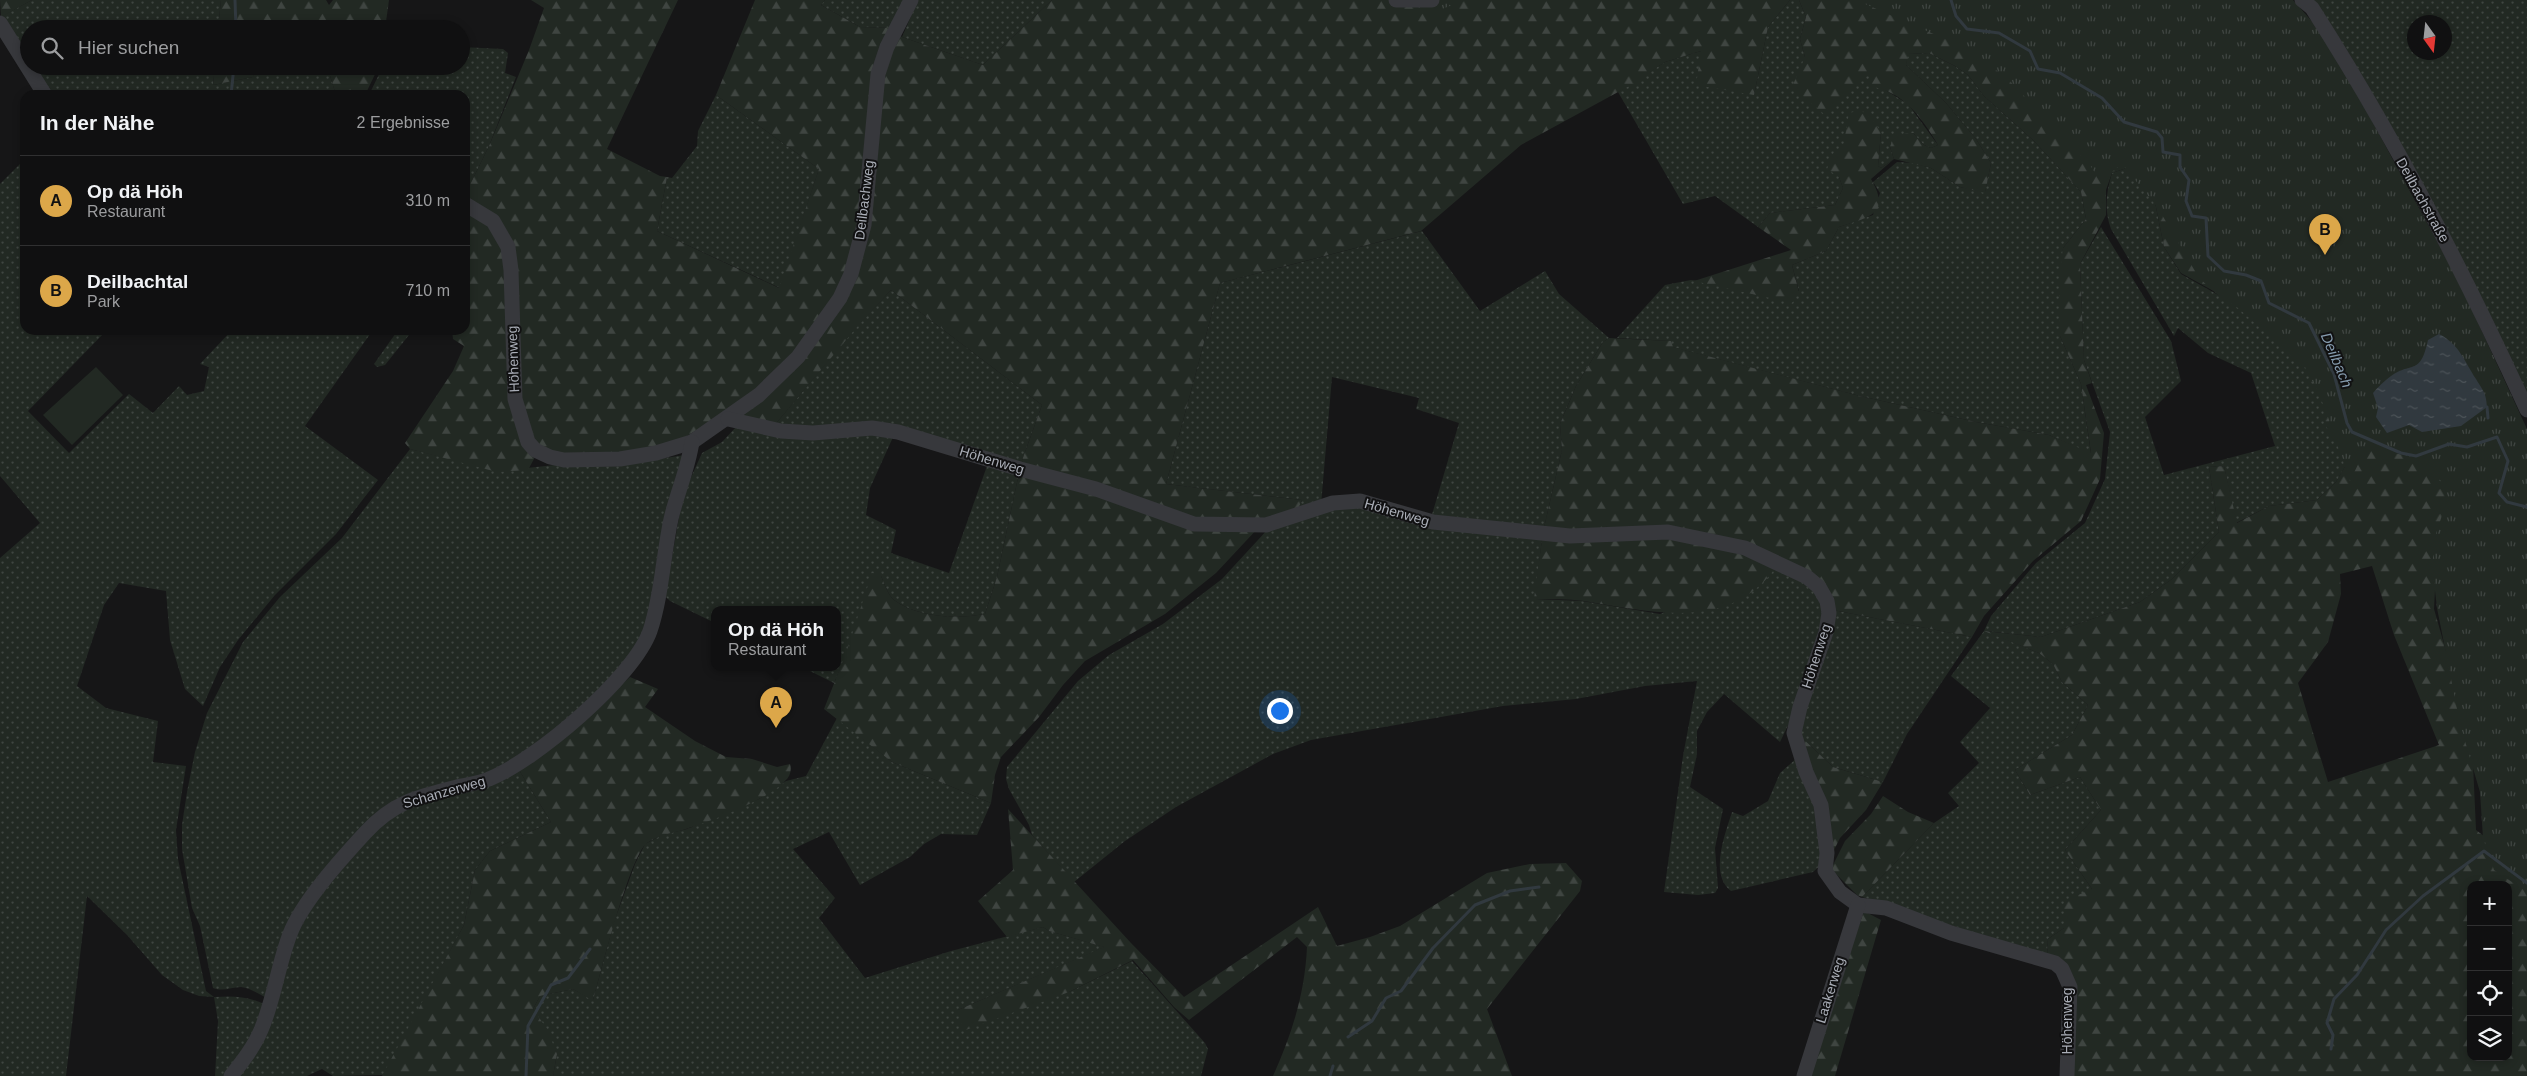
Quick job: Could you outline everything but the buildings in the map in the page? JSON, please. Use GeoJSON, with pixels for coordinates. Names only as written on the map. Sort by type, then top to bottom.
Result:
{"type":"FeatureCollection","features":[{"type":"Feature","properties":{"kind":"street","name":"Deilbachweg"},"geometry":{"type":"LineString","coordinates":[[728,418],[759,395],[798,357],[840,298],[851,274],[864,225],[878,74],[887,47],[911,0]]}},
{"type":"Feature","properties":{"kind":"street"},"geometry":{"type":"LineString","coordinates":[[1396,0],[1432,0]]}},
{"type":"Feature","properties":{"kind":"street","name":"Deilbachstraße"},"geometry":{"type":"LineString","coordinates":[[2302,0],[2312,8],[2355,76],[2464,274],[2527,410]]}},
{"type":"Feature","properties":{"kind":"street"},"geometry":{"type":"LineString","coordinates":[[0,22],[20,54]]}},
{"type":"Feature","properties":{"kind":"street"},"geometry":{"type":"LineString","coordinates":[[33,75],[42,90]]}},
{"type":"Feature","properties":{"kind":"street","name":"Höhenweg"},"geometry":{"type":"LineString","coordinates":[[470,207],[493,221],[508,247],[511,270],[514,399],[528,442],[535,450],[550,457],[564,460],[620,459],[656,453],[692,442],[728,418],[781,431],[813,433],[872,428],[898,432],[1020,469],[1096,489],[1194,524],[1266,525],[1333,504],[1360,501],[1433,522],[1570,536],[1596,533],[1668,532],[1746,548],[1807,577],[1819,587],[1827,601],[1829,613],[1826,632],[1800,707],[1794,733],[1806,772],[1821,805],[1827,853],[1825,871],[1840,892],[1858,905],[1886,908],[1951,933],[2055,963],[2062,969],[2070,987],[2067,1076]]}},
{"type":"Feature","properties":{"kind":"street","name":"Schanzerweg"},"geometry":{"type":"LineString","coordinates":[[231,1076],[246,1058],[261,1030],[291,932],[311,897],[369,828],[395,806],[414,797],[488,780],[515,766],[568,726],[620,680],[635,659],[649,633],[658,605],[672,517],[692,442]]}},
{"type":"Feature","properties":{"kind":"street","name":"Laakerweg"},"geometry":{"type":"LineString","coordinates":[[1804,1076],[1858,905]]}},
{"type":"Feature","properties":{"kind":"green space"},"geometry":{"type":"Polygon","coordinates":[[[0,0],[32,0],[1,17],[0,0]]]}},
{"type":"Feature","properties":{"kind":"green space"},"geometry":{"type":"Polygon","coordinates":[[[32,0],[221,0],[219,20],[20,20],[20,44],[2,16],[32,0]]]}},
{"type":"Feature","properties":{"kind":"green space"},"geometry":{"type":"Polygon","coordinates":[[[221,0],[326,0],[329,5],[333,0],[389,0],[386,20],[219,20],[221,0]]]}},
{"type":"Feature","properties":{"kind":"green space"},"geometry":{"type":"Polygon","coordinates":[[[531,0],[678,0],[607,149],[660,176],[667,177],[657,231],[779,288],[819,169],[716,95],[755,0],[825,0],[821,5],[860,27],[891,28],[902,37],[983,65],[1052,0],[1790,0],[1768,27],[1754,95],[1696,85],[1701,51],[1665,62],[1631,85],[1521,145],[1421,231],[1220,283],[1166,484],[1302,500],[1296,514],[1267,522],[1196,522],[1020,466],[1042,405],[891,290],[857,327],[773,427],[723,414],[682,439],[619,456],[555,453],[541,446],[528,470],[497,472],[410,449],[405,443],[453,371],[464,346],[453,339],[453,335],[470,335],[470,185],[489,146],[529,50],[544,8],[531,0]]]}},
{"type":"Feature","properties":{"kind":"green space"},"geometry":{"type":"Polygon","coordinates":[[[825,0],[909,0],[891,28],[860,27],[821,5],[825,0]]]}},
{"type":"Feature","properties":{"kind":"green space"},"geometry":{"type":"Polygon","coordinates":[[[918,0],[1052,0],[983,65],[902,37],[918,0]]]}},
{"type":"Feature","properties":{"kind":"green space"},"geometry":{"type":"Polygon","coordinates":[[[1382,0],[1465,0],[1437,11],[1382,0]]]}},
{"type":"Feature","properties":{"kind":"green space"},"geometry":{"type":"Polygon","coordinates":[[[1790,0],[1799,0],[1806,17],[1800,39],[1805,57],[1870,73],[1882,88],[1908,104],[1938,145],[1931,148],[1924,145],[1913,133],[1890,147],[1894,159],[1881,168],[1878,166],[1881,132],[1839,177],[1843,188],[1835,205],[1770,213],[1758,227],[1715,196],[1683,204],[1618,92],[1665,62],[1701,51],[1754,95],[1768,27],[1790,0]]]}},
{"type":"Feature","properties":{"kind":"green space"},"geometry":{"type":"Polygon","coordinates":[[[1799,0],[1969,0],[2012,25],[2058,66],[2087,73],[2095,87],[2111,92],[2116,102],[2132,117],[2142,122],[2186,133],[2194,162],[2196,201],[2216,224],[2224,254],[2262,271],[2277,295],[2305,313],[2353,371],[2352,391],[2355,409],[2364,414],[2388,438],[2405,433],[2451,489],[2437,550],[2434,609],[2472,742],[2476,830],[2527,869],[2527,1076],[2070,1076],[2072,983],[2061,962],[2047,956],[2048,939],[2064,928],[2064,901],[2092,889],[2065,850],[2101,810],[2080,777],[2030,795],[2015,770],[2072,735],[2088,705],[2062,682],[2053,664],[2039,653],[1984,631],[2041,637],[2140,602],[2172,579],[2219,532],[2209,467],[2224,466],[2237,523],[2269,506],[2317,500],[2336,482],[2355,449],[2339,441],[2330,433],[2325,422],[2323,397],[2318,376],[2313,363],[2300,346],[2294,341],[2279,343],[2272,332],[2273,324],[2181,273],[2164,247],[2153,192],[2144,162],[2112,173],[2106,190],[2106,215],[2080,264],[2084,360],[2092,383],[2086,385],[2104,433],[2100,479],[2081,521],[2033,561],[1984,616],[1972,637],[1833,610],[1826,591],[1814,578],[1780,561],[1761,584],[1740,600],[1716,609],[1691,612],[1665,612],[1638,610],[1578,600],[1534,599],[1543,532],[1562,450],[1560,424],[1576,386],[1603,342],[1609,338],[1671,341],[1673,347],[1860,396],[1976,422],[2049,435],[2091,453],[2081,384],[2060,336],[2059,279],[2063,248],[2086,219],[2081,192],[2034,141],[1984,96],[1968,75],[1929,53],[1908,54],[1906,65],[1946,103],[1976,139],[1991,163],[1985,193],[1960,187],[1931,168],[1894,159],[1890,147],[1894,135],[1913,133],[1924,145],[1931,148],[1938,145],[1926,125],[1902,100],[1882,89],[1871,87],[1870,73],[1824,114],[1792,87],[1805,57],[1800,39],[1806,17],[1799,0]],[[2372,566],[2340,574],[2341,594],[2328,642],[2298,683],[2328,782],[2439,745],[2394,635],[2372,566]]]}},
{"type":"Feature","properties":{"kind":"green space"},"geometry":{"type":"Polygon","coordinates":[[[1856,0],[2293,0],[2316,26],[2358,95],[2460,284],[2527,429],[2527,892],[2494,870],[2483,838],[2480,792],[2460,724],[2437,608],[2433,573],[2433,543],[2446,503],[2443,485],[2433,472],[2409,456],[2387,452],[2369,442],[2350,481],[2319,393],[2304,367],[2238,308],[2219,296],[2199,278],[2158,208],[2122,164],[2100,181],[2090,165],[2006,77],[1961,46],[1856,0]]]}},
{"type":"Feature","properties":{"kind":"green space"},"geometry":{"type":"Polygon","coordinates":[[[2310,0],[2527,0],[2527,393],[2310,0]]]}},
{"type":"Feature","properties":{"kind":"green space"},"geometry":{"type":"Polygon","coordinates":[[[470,47],[503,49],[508,53],[505,73],[516,77],[489,146],[470,185],[470,90],[371,90],[379,75],[470,75],[470,47]]]}},
{"type":"Feature","properties":{"kind":"green space"},"geometry":{"type":"Polygon","coordinates":[[[1929,53],[1968,75],[1984,96],[2034,141],[2081,192],[2086,219],[2063,248],[2060,336],[2081,384],[2091,454],[2049,435],[1976,422],[1860,396],[1672,347],[1670,341],[1617,338],[1665,285],[1691,280],[1799,291],[1792,265],[1826,251],[1839,227],[1873,215],[1880,193],[1873,182],[1897,162],[1913,163],[1931,168],[1960,187],[1985,192],[1991,163],[1976,139],[1946,103],[1906,65],[1907,54],[1929,53]]]}},
{"type":"Feature","properties":{"kind":"green space"},"geometry":{"type":"Polygon","coordinates":[[[38,75],[214,75],[213,85],[253,77],[253,75],[330,75],[334,90],[46,90],[38,75]]]}},
{"type":"Feature","properties":{"kind":"green space"},"geometry":{"type":"Polygon","coordinates":[[[214,75],[253,75],[253,77],[213,85],[214,75]]]}},
{"type":"Feature","properties":{"kind":"green space"},"geometry":{"type":"Polygon","coordinates":[[[330,75],[375,75],[367,90],[334,90],[330,75]]]}},
{"type":"Feature","properties":{"kind":"green space"},"geometry":{"type":"Polygon","coordinates":[[[716,95],[819,169],[780,288],[657,231],[667,177],[672,178],[697,146],[698,131],[716,95]]]}},
{"type":"Feature","properties":{"kind":"green space"},"geometry":{"type":"Polygon","coordinates":[[[1861,110],[1872,119],[1881,132],[1878,166],[1881,168],[1894,159],[1871,179],[1879,200],[1878,207],[1874,213],[1839,227],[1826,251],[1792,265],[1799,292],[1792,303],[1694,281],[1791,250],[1758,227],[1770,213],[1835,205],[1843,188],[1839,177],[1827,169],[1834,152],[1843,148],[1849,113],[1861,110]]]}},
{"type":"Feature","properties":{"kind":"green space"},"geometry":{"type":"Polygon","coordinates":[[[2144,162],[2153,192],[2164,247],[2181,274],[2252,314],[2294,341],[2356,448],[2336,482],[2317,500],[2269,506],[2236,523],[2224,466],[2209,467],[2219,532],[2172,579],[2140,602],[2041,637],[1986,631],[2039,653],[2053,664],[2062,682],[2088,705],[2072,735],[2015,770],[2030,795],[2080,777],[2101,810],[2065,850],[2092,889],[2064,928],[2048,939],[2047,956],[1862,897],[1934,823],[1959,806],[1948,793],[1979,763],[1960,742],[1990,708],[1951,676],[1984,631],[1991,616],[2036,563],[2085,523],[2105,479],[2110,432],[2084,360],[2080,264],[2101,227],[2171,341],[2181,381],[2145,417],[2164,475],[2275,446],[2251,373],[2208,353],[2178,328],[2174,336],[2111,229],[2107,215],[2107,201],[2112,173],[2144,162]]]}},
{"type":"Feature","properties":{"kind":"green space"},"geometry":{"type":"Polygon","coordinates":[[[20,164],[20,335],[102,335],[28,411],[69,453],[129,394],[153,413],[179,386],[187,395],[204,391],[209,367],[200,364],[227,335],[369,335],[305,426],[378,480],[336,534],[275,595],[238,640],[220,667],[203,706],[185,689],[170,640],[166,591],[119,583],[104,605],[77,686],[106,708],[158,721],[153,762],[186,766],[176,830],[178,859],[206,991],[214,997],[199,996],[183,990],[162,975],[127,935],[87,896],[66,1076],[0,1076],[0,558],[40,523],[0,476],[0,184],[20,164]]]}},
{"type":"Feature","properties":{"kind":"green space"},"geometry":{"type":"Polygon","coordinates":[[[1422,231],[1480,311],[1545,271],[1559,294],[1609,338],[1603,342],[1576,386],[1560,424],[1562,450],[1543,532],[1431,518],[1459,423],[1416,409],[1419,398],[1332,377],[1321,505],[1296,514],[1302,500],[1166,484],[1220,283],[1422,231]]]}},
{"type":"Feature","properties":{"kind":"green space"},"geometry":{"type":"Polygon","coordinates":[[[891,290],[1042,405],[1020,466],[940,440],[773,427],[857,326],[891,290]]]}},
{"type":"Feature","properties":{"kind":"green space"},"geometry":{"type":"Polygon","coordinates":[[[394,335],[409,335],[385,365],[377,367],[374,364],[394,335]]]}},
{"type":"Feature","properties":{"kind":"green space"},"geometry":{"type":"Polygon","coordinates":[[[96,367],[123,395],[72,445],[43,415],[96,367]]]}},
{"type":"Feature","properties":{"kind":"green space"},"geometry":{"type":"Polygon","coordinates":[[[737,426],[894,435],[870,488],[866,515],[896,530],[891,553],[949,573],[987,466],[1019,473],[997,577],[985,614],[950,617],[926,614],[914,610],[892,598],[881,576],[841,667],[841,606],[711,606],[711,621],[670,601],[665,596],[683,495],[702,453],[722,442],[737,426]]]}},
{"type":"Feature","properties":{"kind":"green space"},"geometry":{"type":"Polygon","coordinates":[[[410,449],[499,471],[564,464],[631,463],[685,455],[644,633],[621,672],[554,732],[485,777],[415,793],[309,894],[267,998],[241,987],[221,990],[213,988],[200,926],[192,908],[182,849],[182,825],[187,792],[195,752],[207,713],[243,642],[280,597],[342,538],[410,449]]]}},
{"type":"Feature","properties":{"kind":"green space"},"geometry":{"type":"Polygon","coordinates":[[[1019,473],[1194,526],[1259,527],[1216,573],[1165,614],[1085,661],[1063,685],[1039,717],[1001,757],[995,775],[991,803],[892,762],[824,709],[839,671],[841,671],[841,666],[872,573],[881,576],[892,598],[904,606],[926,614],[950,617],[985,614],[997,577],[1019,473]]]}},
{"type":"Feature","properties":{"kind":"green space"},"geometry":{"type":"Polygon","coordinates":[[[1343,506],[1357,506],[1542,539],[1535,599],[1582,601],[1660,614],[1776,568],[1790,574],[1815,591],[1824,612],[1795,711],[1780,742],[1724,694],[1707,712],[1697,731],[1697,754],[1690,787],[1723,809],[1715,848],[1718,888],[1715,893],[1698,895],[1664,892],[1683,756],[1697,681],[1645,686],[1576,699],[1503,706],[1311,740],[1273,754],[1176,807],[1125,841],[1074,882],[1032,835],[1029,825],[1009,789],[1006,779],[1007,767],[1078,681],[1109,655],[1163,624],[1222,579],[1269,528],[1343,506]]]}},
{"type":"Feature","properties":{"kind":"green space"},"geometry":{"type":"Polygon","coordinates":[[[1833,610],[1972,637],[1907,734],[1883,782],[1833,767],[1797,733],[1833,610]]]}},
{"type":"Feature","properties":{"kind":"green space"},"geometry":{"type":"Polygon","coordinates":[[[810,671],[839,671],[834,683],[810,671]]]}},
{"type":"Feature","properties":{"kind":"green space"},"geometry":{"type":"Polygon","coordinates":[[[630,677],[658,689],[645,707],[695,741],[726,757],[752,759],[777,767],[790,764],[791,771],[788,778],[766,795],[739,809],[696,826],[661,836],[647,843],[640,852],[624,891],[593,1001],[573,989],[540,996],[533,1009],[547,1029],[557,1054],[553,1076],[382,1076],[464,925],[475,870],[490,851],[551,822],[519,770],[577,725],[630,677]]]}},
{"type":"Feature","properties":{"kind":"green space"},"geometry":{"type":"Polygon","coordinates":[[[837,718],[892,762],[991,803],[977,835],[941,834],[924,844],[910,857],[860,885],[829,832],[793,849],[835,898],[819,918],[865,978],[951,951],[1043,927],[1049,931],[1105,947],[958,1010],[1069,992],[1132,961],[1205,1043],[1208,1049],[1201,1076],[553,1076],[557,1054],[533,1009],[540,996],[573,989],[593,1000],[614,922],[635,864],[645,844],[662,835],[687,829],[759,799],[786,781],[806,776],[837,718]]]}},
{"type":"Feature","properties":{"kind":"green space"},"geometry":{"type":"Polygon","coordinates":[[[1797,733],[1833,767],[1883,782],[1866,810],[1840,838],[1831,856],[1797,733]]]}},
{"type":"Feature","properties":{"kind":"green space"},"geometry":{"type":"Polygon","coordinates":[[[1798,757],[1819,805],[1824,862],[1813,872],[1731,891],[1724,884],[1720,865],[1723,842],[1732,812],[1743,816],[1768,801],[1780,773],[1798,757]]]}},
{"type":"Feature","properties":{"kind":"green space"},"geometry":{"type":"Polygon","coordinates":[[[519,770],[551,822],[490,851],[475,870],[464,925],[384,1075],[333,1076],[322,1069],[307,1076],[240,1076],[297,934],[315,902],[370,836],[395,812],[519,770]]]}},
{"type":"Feature","properties":{"kind":"green space"},"geometry":{"type":"Polygon","coordinates":[[[1883,796],[1908,812],[1934,823],[1862,897],[1857,895],[1831,869],[1845,841],[1871,814],[1883,796]]]}},
{"type":"Feature","properties":{"kind":"green space"},"geometry":{"type":"Polygon","coordinates":[[[1008,809],[1131,943],[1184,997],[1318,907],[1337,946],[1400,926],[1487,873],[1530,864],[1566,863],[1582,881],[1580,891],[1487,1009],[1512,1076],[1273,1076],[1292,1029],[1304,981],[1307,947],[1297,937],[1189,1020],[1174,1007],[1133,960],[1069,992],[963,1031],[958,1010],[1104,947],[1049,931],[1043,927],[1007,937],[978,901],[1013,870],[1008,809]]]}},
{"type":"Feature","properties":{"kind":"green space"},"geometry":{"type":"Polygon","coordinates":[[[1864,911],[1881,920],[1835,1076],[1806,1076],[1864,911]]]}},
{"type":"Feature","properties":{"kind":"green space"},"geometry":{"type":"Polygon","coordinates":[[[214,997],[240,997],[264,1004],[244,1053],[227,1076],[215,1076],[218,1021],[214,997]]]}},
{"type":"Feature","properties":{"kind":"water"},"geometry":{"type":"Polygon","coordinates":[[[2439,334],[2452,343],[2461,354],[2484,392],[2487,407],[2461,426],[2422,432],[2409,425],[2387,433],[2376,417],[2378,408],[2373,393],[2391,376],[2419,363],[2428,340],[2439,334]]]}},
{"type":"Feature","properties":{"kind":"waterway"},"geometry":{"type":"LineString","coordinates":[[235,0],[236,20]]}},
{"type":"Feature","properties":{"kind":"waterway","name":"Deilbach"},"geometry":{"type":"LineString","coordinates":[[1951,0],[1956,16],[1967,29],[1999,33],[2030,51],[2038,69],[2060,73],[2102,98],[2124,122],[2157,132],[2162,138],[2163,152],[2180,155],[2180,167],[2189,180],[2186,201],[2192,216],[2206,218],[2208,256],[2224,271],[2246,275],[2261,281],[2269,303],[2309,323],[2334,374],[2347,423],[2352,432],[2401,453],[2416,456],[2449,444],[2467,447],[2497,437],[2508,461],[2499,493],[2507,502],[2527,507]]}},
{"type":"Feature","properties":{"kind":"waterway"},"geometry":{"type":"LineString","coordinates":[[232,90],[233,75]]}},
{"type":"Feature","properties":{"kind":"waterway","name":"Deilbach"},"geometry":{"type":"LineString","coordinates":[[2487,407],[2488,418]]}},
{"type":"Feature","properties":{"kind":"waterway"},"geometry":{"type":"LineString","coordinates":[[2331,1049],[2333,1035],[2327,1023],[2334,999],[2357,975],[2386,930],[2423,896],[2484,851],[2527,883]]}},
{"type":"Feature","properties":{"kind":"waterway"},"geometry":{"type":"LineString","coordinates":[[1348,1037],[1372,1021],[1386,998],[1401,991],[1433,948],[1475,905],[1510,891],[1539,887]]}},
{"type":"Feature","properties":{"kind":"waterway"},"geometry":{"type":"LineString","coordinates":[[526,1076],[528,1026],[551,985],[568,978],[590,949]]}},
{"type":"Feature","properties":{"kind":"waterway"},"geometry":{"type":"LineString","coordinates":[[1330,1076],[1333,1066]]}},
{"type":"Feature","properties":{"kind":"place","name":"Deilbachtal"},"geometry":{"type":"Point","coordinates":[2325,255]}},
{"type":"Feature","properties":{"kind":"place","name":"Op dä Höh"},"geometry":{"type":"Point","coordinates":[776,728]}}]}
